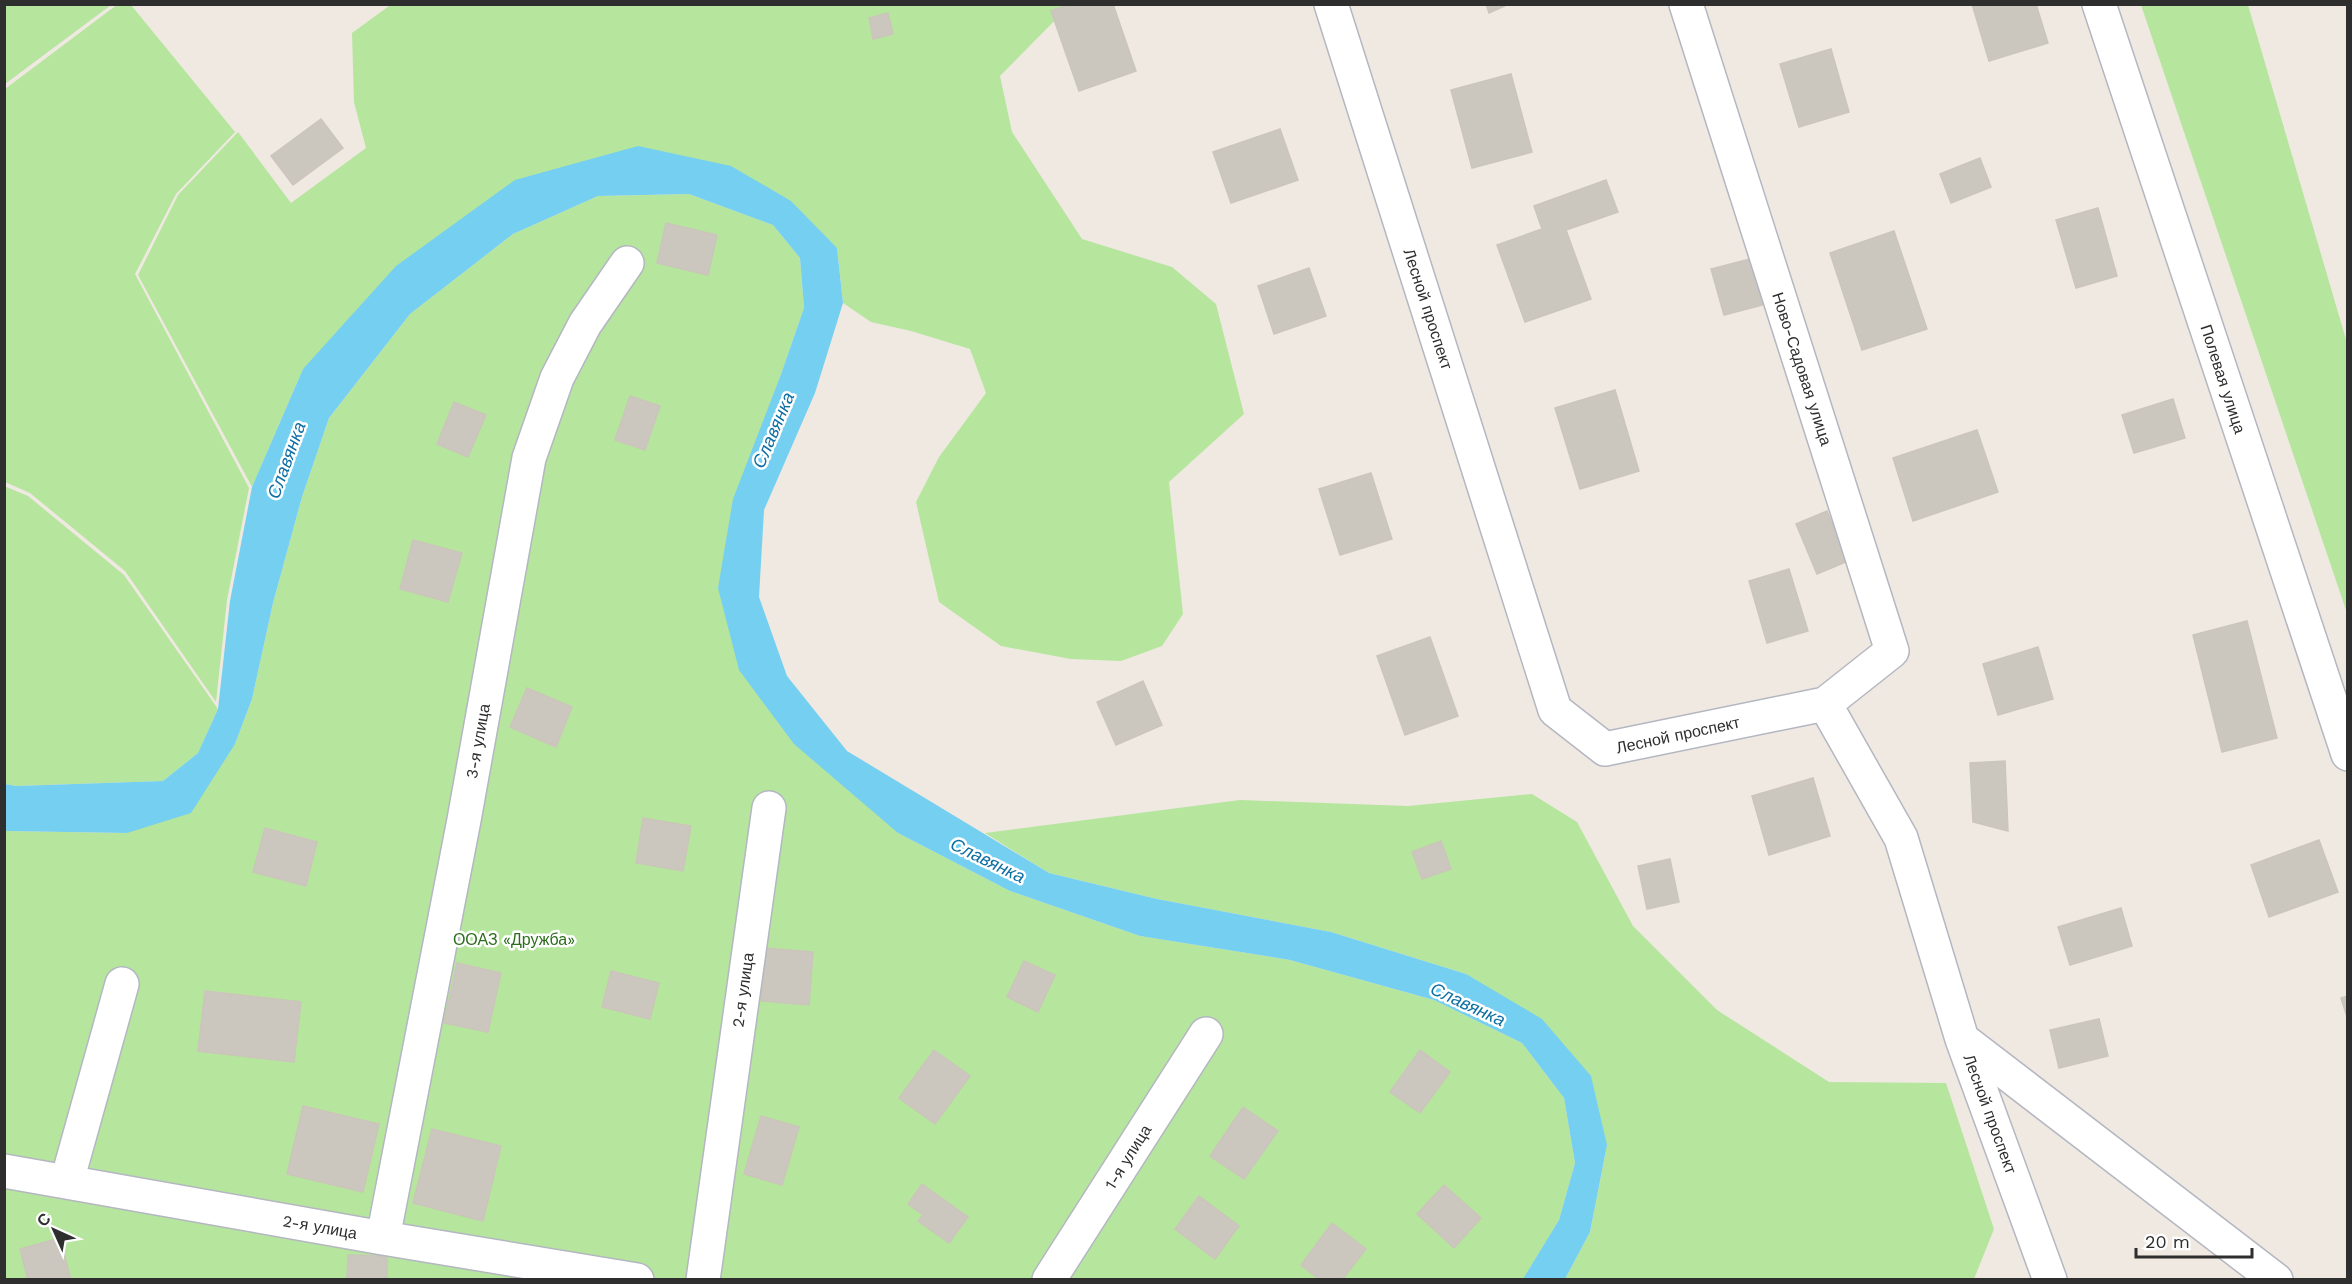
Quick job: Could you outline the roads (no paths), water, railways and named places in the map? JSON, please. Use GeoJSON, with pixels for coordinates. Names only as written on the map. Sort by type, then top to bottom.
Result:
{"type":"FeatureCollection","features":[{"type":"Feature","properties":{"kind":"street","name":"Лесной проспект"},"geometry":{"type":"LineString","coordinates":[[1331,4],[1556,710],[1605,749],[1825,704],[1901,838],[1962,1039],[2050,1280]]}},
{"type":"Feature","properties":{"kind":"street","name":"Ново-Садовая улица"},"geometry":{"type":"LineString","coordinates":[[1686,4],[1892,651],[1825,704]]}},
{"type":"Feature","properties":{"kind":"street","name":"Полевая улица"},"geometry":{"type":"LineString","coordinates":[[2099,4],[2348,754]]}},
{"type":"Feature","properties":{"kind":"street","name":"3-я улица"},"geometry":{"type":"LineString","coordinates":[[383,1238],[464,820],[529,458],[557,378],[585,324],[627,263]]}},
{"type":"Feature","properties":{"kind":"street","name":"2-я улица"},"geometry":{"type":"LineString","coordinates":[[703,1280],[769,808]]}},
{"type":"Feature","properties":{"kind":"street"},"geometry":{"type":"LineString","coordinates":[[67,1181],[123,984]]}},
{"type":"Feature","properties":{"kind":"street","name":"1-я улица"},"geometry":{"type":"LineString","coordinates":[[1049,1280],[1206,1034]]}},
{"type":"Feature","properties":{"kind":"street"},"geometry":{"type":"LineString","coordinates":[[1962,1039],[2276,1280]]}},
{"type":"Feature","properties":{"kind":"street","name":"2-я улица"},"geometry":{"type":"LineString","coordinates":[[4,1171],[637,1280]]}},
{"type":"Feature","properties":{"kind":"water","name":"Славянка"},"geometry":{"type":"Polygon","coordinates":[[[638,146],[731,166],[791,201],[837,248],[843,303],[815,393],[764,510],[759,597],[787,676],[847,751],[1049,873],[1157,899],[1331,932],[1466,974],[1542,1019],[1591,1076],[1607,1145],[1590,1232],[1565,1279],[1523,1279],[1559,1220],[1575,1163],[1564,1098],[1522,1043],[1434,1000],[1290,960],[1140,936],[1010,891],[898,833],[794,744],[739,670],[718,588],[733,499],[804,308],[800,258],[773,225],[689,194],[598,196],[513,234],[410,314],[329,418],[302,497],[273,603],[252,699],[235,744],[191,813],[127,833],[5,831],[5,784],[16,786],[163,781],[198,753],[218,709],[230,601],[252,487],[303,369],[396,266],[515,180],[638,146]]]}},
{"type":"Feature","properties":{"kind":"park label","name":"ООАЗ «Дружба»"},"geometry":{"type":"Point","coordinates":[514,939]}}]}
